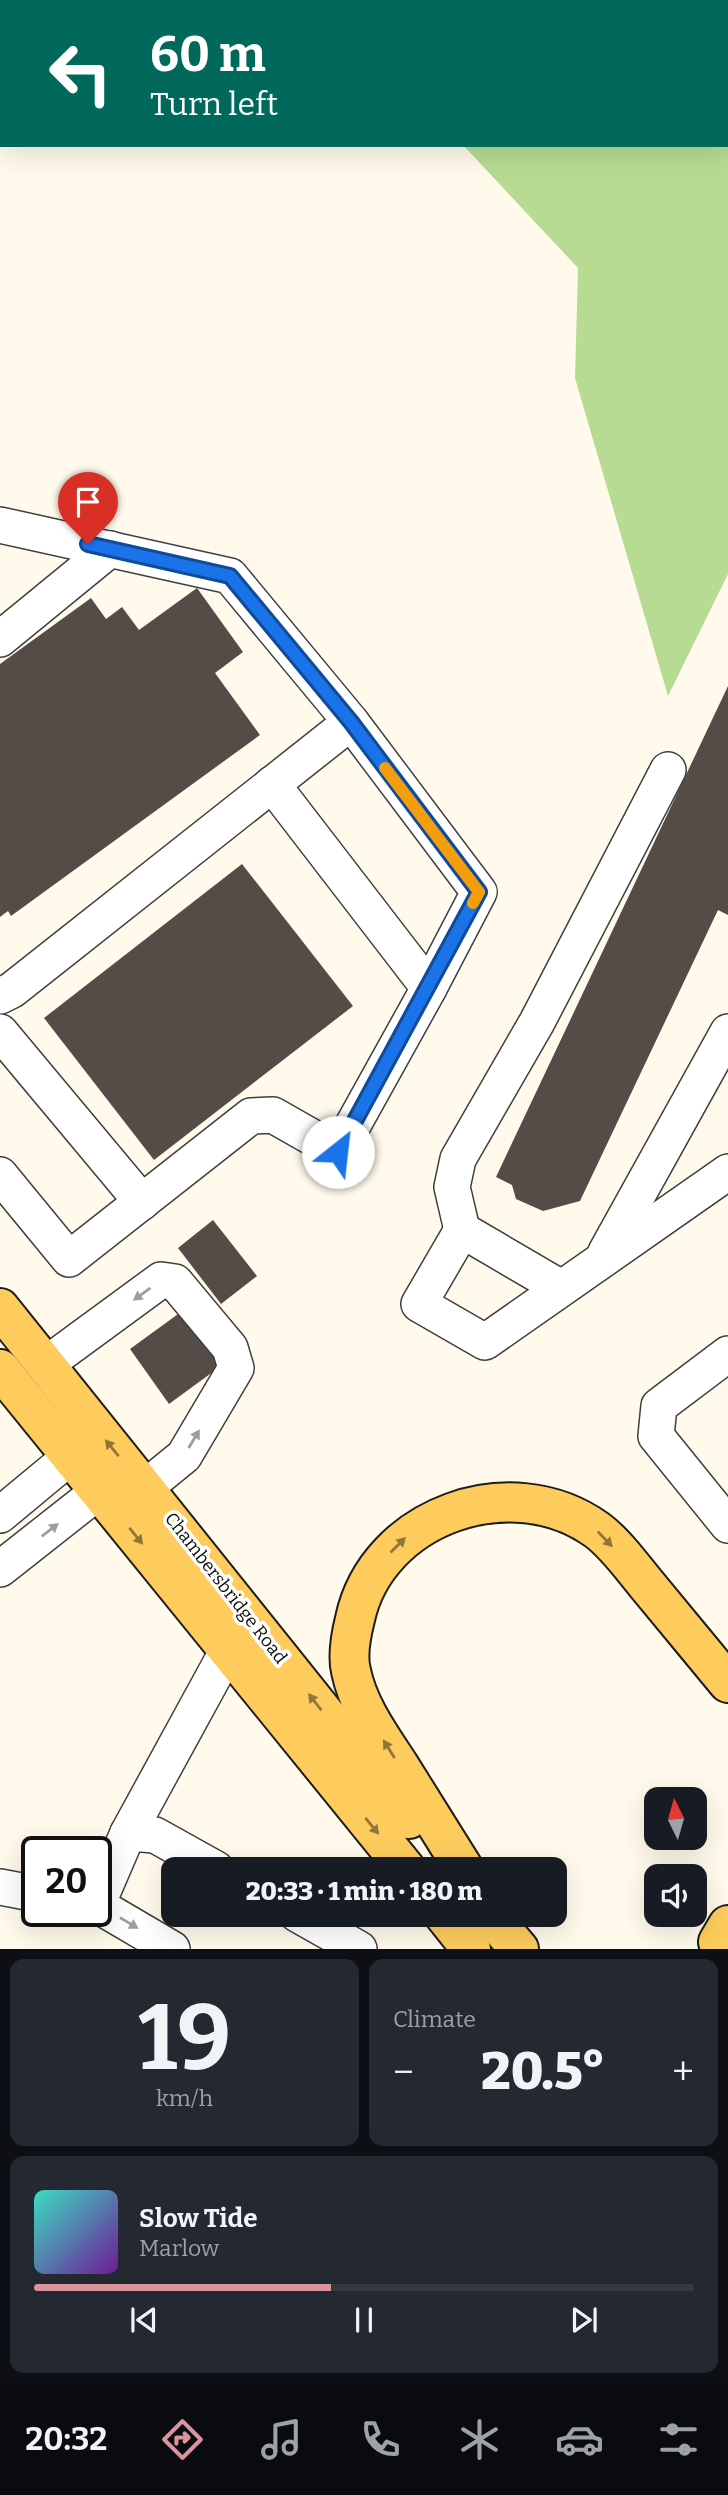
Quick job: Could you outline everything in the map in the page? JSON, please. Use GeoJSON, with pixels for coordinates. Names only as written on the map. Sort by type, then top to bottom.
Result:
{"type":"FeatureCollection","features":[{"type":"Feature","properties":{"kind":"main road","name":"Chambersbridge Road"},"geometry":{"type":"LineString","coordinates":[[0,1308],[146,1487],[365,1766],[441,1857]]}},
{"type":"Feature","properties":{"kind":"main road","name":"Chambersbridge Road"},"geometry":{"type":"LineString","coordinates":[[0,1369],[396,1857]]}},
{"type":"Feature","properties":{"kind":"main road"},"geometry":{"type":"LineString","coordinates":[[456,1857],[364,1709],[350,1670],[351,1637],[360,1594],[379,1564],[407,1535],[440,1517],[476,1503],[522,1504],[560,1512],[597,1530],[626,1559],[728,1683]]}},
{"type":"Feature","properties":{"kind":"street"},"geometry":{"type":"LineString","coordinates":[[0,525],[230,576],[351,722],[479,892],[338,1152],[272,1115],[251,1116],[69,1259],[0,1175]]}},
{"type":"Feature","properties":{"kind":"street"},"geometry":{"type":"LineString","coordinates":[[0,639],[110,549]]}},
{"type":"Feature","properties":{"kind":"street"},"geometry":{"type":"LineString","coordinates":[[0,996],[12,990],[351,722]]}},
{"type":"Feature","properties":{"kind":"street"},"geometry":{"type":"LineString","coordinates":[[668,770],[537,1022],[458,1158],[452,1187],[462,1230],[419,1304],[485,1342],[728,1172]]}},
{"type":"Feature","properties":{"kind":"street"},"geometry":{"type":"LineString","coordinates":[[272,784],[429,988]]}},
{"type":"Feature","properties":{"kind":"street"},"geometry":{"type":"LineString","coordinates":[[0,1032],[142,1202]]}},
{"type":"Feature","properties":{"kind":"street"},"geometry":{"type":"LineString","coordinates":[[601,1261],[728,1032]]}},
{"type":"Feature","properties":{"kind":"street"},"geometry":{"type":"LineString","coordinates":[[462,1230],[561,1288]]}},
{"type":"Feature","properties":{"kind":"street"},"geometry":{"type":"LineString","coordinates":[[45,1365],[161,1280],[175,1282],[199,1310],[230,1348],[236,1368],[184,1456],[146,1487]]}},
{"type":"Feature","properties":{"kind":"street"},"geometry":{"type":"LineString","coordinates":[[728,1354],[659,1406],[656,1436],[728,1525]]}},
{"type":"Feature","properties":{"kind":"street"},"geometry":{"type":"LineString","coordinates":[[0,1515],[71,1456]]}},
{"type":"Feature","properties":{"kind":"street"},"geometry":{"type":"LineString","coordinates":[[0,1569],[99,1491]]}},
{"type":"Feature","properties":{"kind":"street"},"geometry":{"type":"LineString","coordinates":[[112,1870],[128,1833],[228,1650]]}},
{"type":"Feature","properties":{"kind":"street"},"geometry":{"type":"LineString","coordinates":[[128,1833],[155,1835],[194,1857]]}},
{"type":"Feature","properties":{"kind":"street"},"geometry":{"type":"LineString","coordinates":[[0,1887],[21,1891]]}},
{"type":"Feature","properties":{"kind":"street"},"geometry":{"type":"LineString","coordinates":[[112,1914],[172,1949]]}},
{"type":"Feature","properties":{"kind":"street"},"geometry":{"type":"LineString","coordinates":[[320,1927],[359,1949]]}},
{"type":"Feature","properties":{"kind":"green space"},"geometry":{"type":"Polygon","coordinates":[[[465,147],[728,147],[728,574],[668,696],[575,378],[578,268],[465,147]]]}},
{"type":"Feature","properties":{"kind":"building"},"geometry":{"type":"Polygon","coordinates":[[[197,588],[243,652],[215,673],[260,735],[11,916],[8,911],[0,917],[0,664],[91,598],[106,619],[122,607],[139,630],[197,588]]]}},
{"type":"Feature","properties":{"kind":"building"},"geometry":{"type":"Polygon","coordinates":[[[728,686],[728,915],[718,910],[580,1201],[543,1211],[516,1199],[512,1185],[496,1177],[728,686]]]}},
{"type":"Feature","properties":{"kind":"building"},"geometry":{"type":"Polygon","coordinates":[[[242,864],[353,1006],[154,1160],[44,1018],[242,864]]]}},
{"type":"Feature","properties":{"kind":"building"},"geometry":{"type":"Polygon","coordinates":[[[213,1220],[257,1276],[221,1304],[178,1248],[213,1220]]]}},
{"type":"Feature","properties":{"kind":"building"},"geometry":{"type":"Polygon","coordinates":[[[185,1309],[225,1363],[169,1404],[130,1349],[185,1309]]]}},
{"type":"Feature","properties":{"kind":"slow traffic"},"geometry":{"type":"LineString","coordinates":[[385,768],[479,892],[473,903]]}},
{"type":"Feature","properties":{"kind":"route"},"geometry":{"type":"LineString","coordinates":[[88,544],[230,576],[351,722],[479,892],[338,1152]]}}]}
